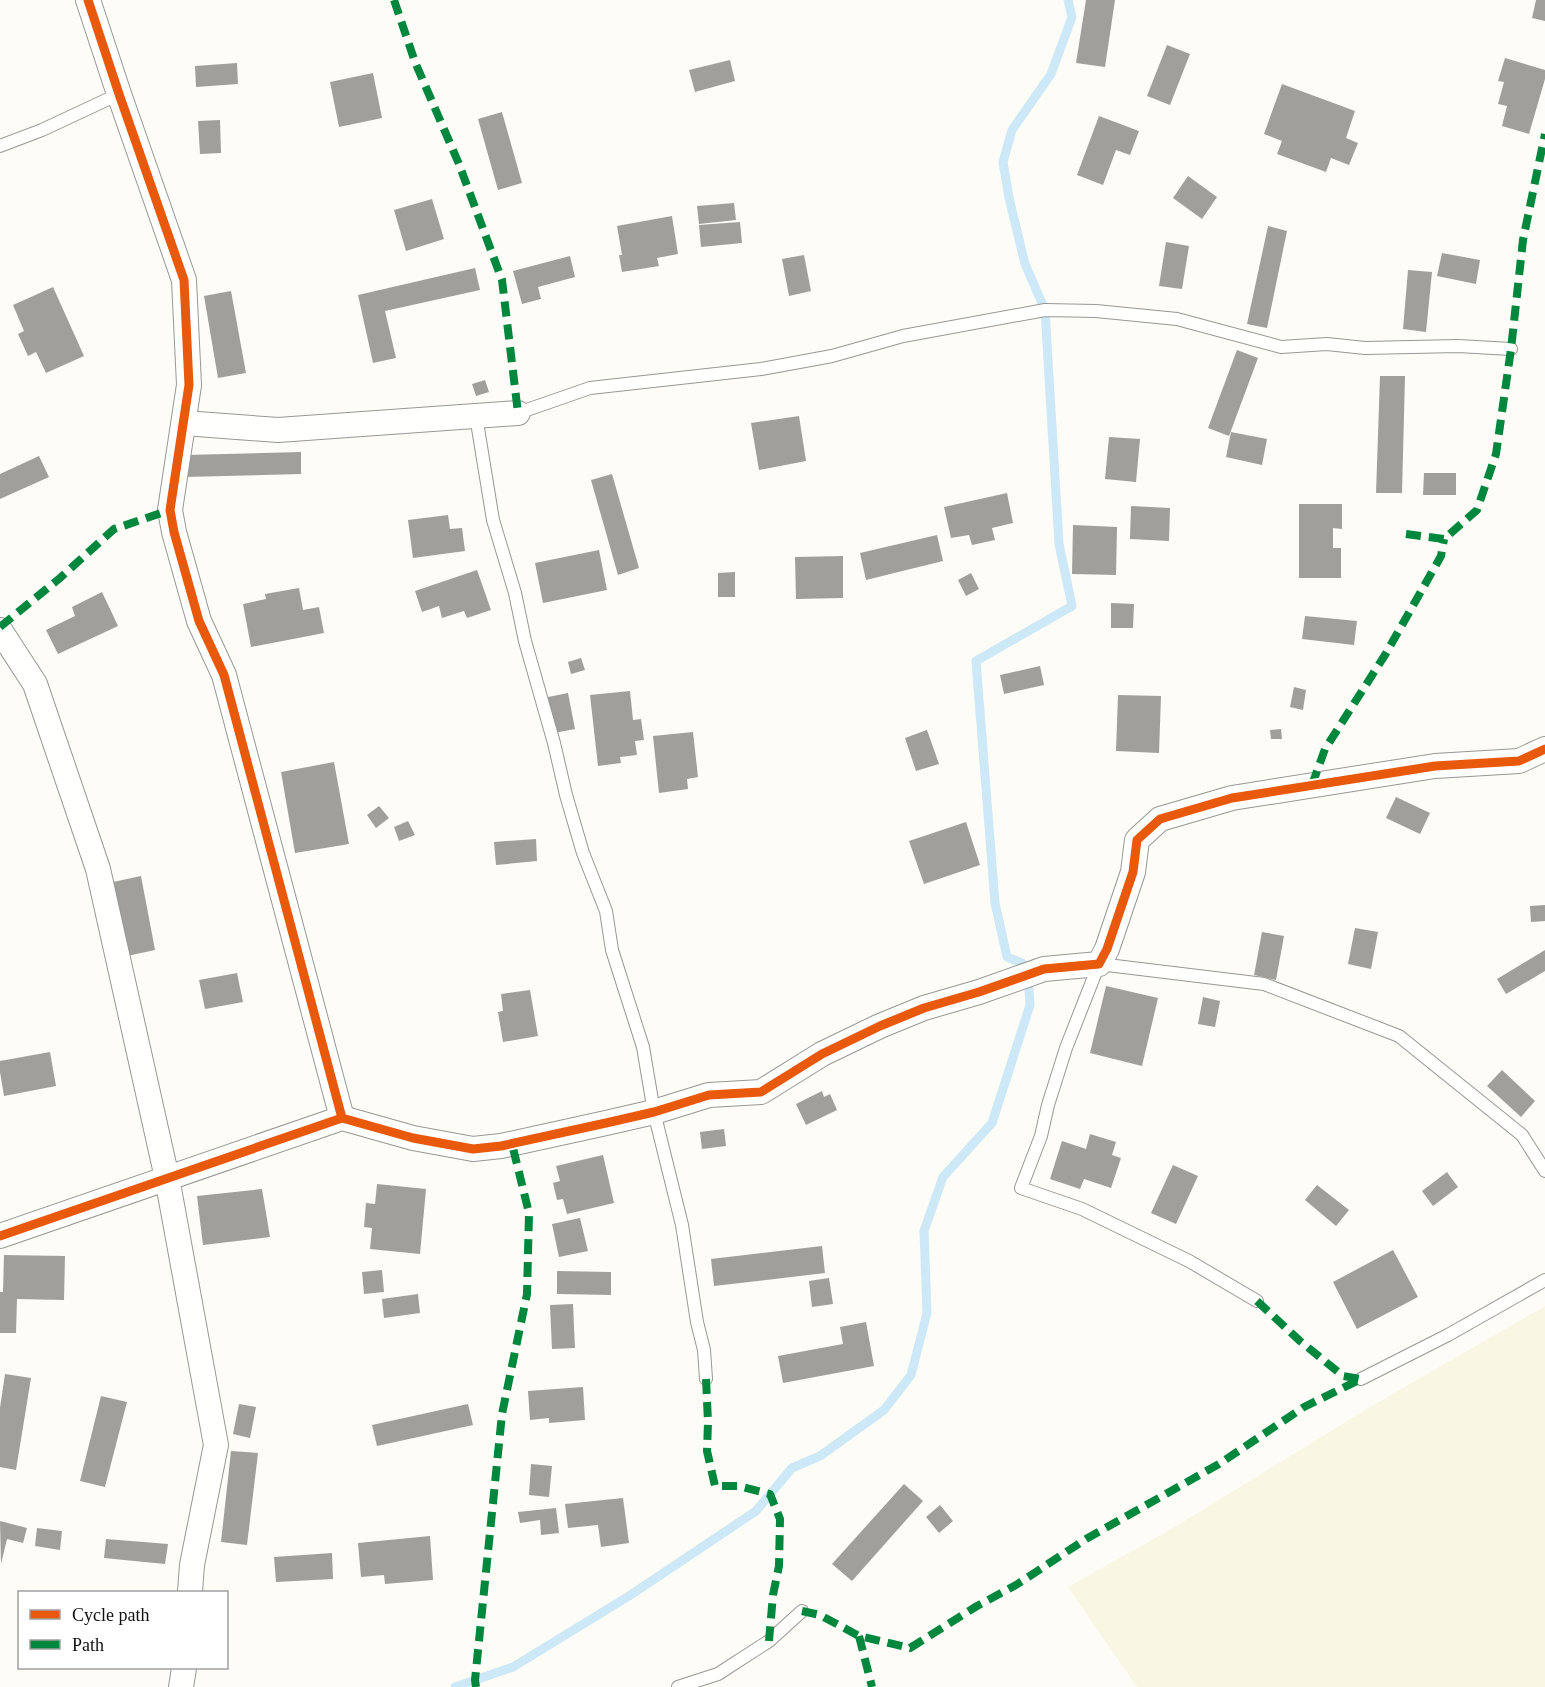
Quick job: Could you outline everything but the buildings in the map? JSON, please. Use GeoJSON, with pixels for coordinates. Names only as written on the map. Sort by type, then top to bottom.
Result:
{"type":"FeatureCollection","features":[{"type":"Feature","properties":{"kind":"street"},"geometry":{"type":"LineString","coordinates":[[88,0],[184,280],[189,385],[170,510],[174,532],[199,621],[224,675],[342,1118]]}},
{"type":"Feature","properties":{"kind":"street"},"geometry":{"type":"LineString","coordinates":[[184,423],[278,430],[518,413]]}},
{"type":"Feature","properties":{"kind":"street"},"geometry":{"type":"LineString","coordinates":[[0,630],[35,684],[98,869],[167,1178],[216,1445],[192,1565],[190,1591]]}},
{"type":"Feature","properties":{"kind":"street"},"geometry":{"type":"LineString","coordinates":[[0,1236],[342,1118],[413,1137],[473,1149],[501,1146],[654,1112],[709,1095],[761,1092],[822,1054],[924,1008],[1044,969],[1099,964],[1107,949],[1133,872],[1137,840],[1160,819],[1232,798],[1435,766],[1519,761],[1545,749]]}},
{"type":"Feature","properties":{"kind":"street"},"geometry":{"type":"LineString","coordinates":[[181,1687],[184,1669]]}},
{"type":"Feature","properties":{"kind":"lane"},"geometry":{"type":"LineString","coordinates":[[0,146],[42,130],[119,94]]}},
{"type":"Feature","properties":{"kind":"lane"},"geometry":{"type":"LineString","coordinates":[[518,413],[590,388],[761,369],[832,357],[903,336],[1045,310],[1096,311],[1177,319],[1281,347],[1327,344],[1365,348],[1458,346],[1511,349]]}},
{"type":"Feature","properties":{"kind":"lane"},"geometry":{"type":"LineString","coordinates":[[476,416],[493,520],[515,593],[525,640],[566,795],[583,853],[606,911],[612,951],[643,1047],[654,1112],[682,1225],[697,1323],[704,1350],[706,1379]]}},
{"type":"Feature","properties":{"kind":"lane"},"geometry":{"type":"LineString","coordinates":[[1257,1301],[1190,1261],[1082,1209],[1021,1188],[1041,1136],[1066,1048],[1099,964],[1264,984],[1399,1036],[1522,1135],[1545,1171]]}},
{"type":"Feature","properties":{"kind":"lane"},"geometry":{"type":"LineString","coordinates":[[1361,1378],[1448,1335],[1545,1280]]}},
{"type":"Feature","properties":{"kind":"lane"},"geometry":{"type":"LineString","coordinates":[[678,1687],[718,1674],[769,1641],[802,1611]]}},
{"type":"Feature","properties":{"kind":"shaded area"},"geometry":{"type":"Polygon","coordinates":[[[1545,1306],[1545,1687],[1137,1687],[1068,1587],[1173,1528],[1370,1407],[1545,1306]]]}},
{"type":"Feature","properties":{"kind":"waterway"},"geometry":{"type":"LineString","coordinates":[[455,1687],[513,1667],[629,1596],[756,1511],[792,1468],[820,1456],[884,1410],[911,1375],[927,1313],[924,1231],[943,1177],[992,1123],[1030,1005],[1028,974],[1022,963],[1007,957],[995,903],[976,661],[1072,606],[1059,544],[1045,310],[1025,264],[1003,162],[1012,130],[1051,74],[1072,17],[1068,0]]}},
{"type":"Feature","properties":{"kind":"marked path"},"geometry":{"type":"LineString","coordinates":[[394,0],[415,62],[459,164],[502,280],[518,413]]}},
{"type":"Feature","properties":{"kind":"marked path"},"geometry":{"type":"LineString","coordinates":[[1406,534],[1444,539],[1477,510],[1496,454],[1523,240],[1545,134]]}},
{"type":"Feature","properties":{"kind":"marked path"},"geometry":{"type":"LineString","coordinates":[[0,627],[60,578],[114,529],[170,510]]}},
{"type":"Feature","properties":{"kind":"marked path"},"geometry":{"type":"LineString","coordinates":[[1312,785],[1325,749],[1385,655],[1441,556],[1444,539]]}},
{"type":"Feature","properties":{"kind":"marked path"},"geometry":{"type":"LineString","coordinates":[[476,1687],[502,1414],[527,1294],[529,1213],[512,1144]]}},
{"type":"Feature","properties":{"kind":"marked path"},"geometry":{"type":"LineString","coordinates":[[1257,1301],[1300,1341],[1343,1376],[1361,1379]]}},
{"type":"Feature","properties":{"kind":"marked path"},"geometry":{"type":"LineString","coordinates":[[706,1379],[707,1451],[715,1486],[739,1486],[770,1494],[780,1519],[779,1566],[773,1595],[769,1641]]}},
{"type":"Feature","properties":{"kind":"marked path"},"geometry":{"type":"LineString","coordinates":[[802,1611],[820,1615],[859,1636],[910,1648],[977,1606],[1016,1585],[1086,1539],[1219,1464],[1304,1407],[1361,1379]]}},
{"type":"Feature","properties":{"kind":"marked path"},"geometry":{"type":"LineString","coordinates":[[859,1636],[872,1687]]}},
{"type":"Feature","properties":{"kind":"cycle path"},"geometry":{"type":"LineString","coordinates":[[88,0],[184,280],[189,385],[170,510],[174,532],[199,621],[224,675],[342,1118]]}},
{"type":"Feature","properties":{"kind":"cycle path"},"geometry":{"type":"LineString","coordinates":[[0,1236],[342,1118],[413,1138],[473,1149],[501,1146],[606,1123],[654,1112],[709,1095],[761,1092],[822,1054],[924,1008],[1044,969],[1099,964],[1107,949],[1133,872],[1137,840],[1160,819],[1232,798],[1435,766],[1519,761],[1545,749]]}}]}
